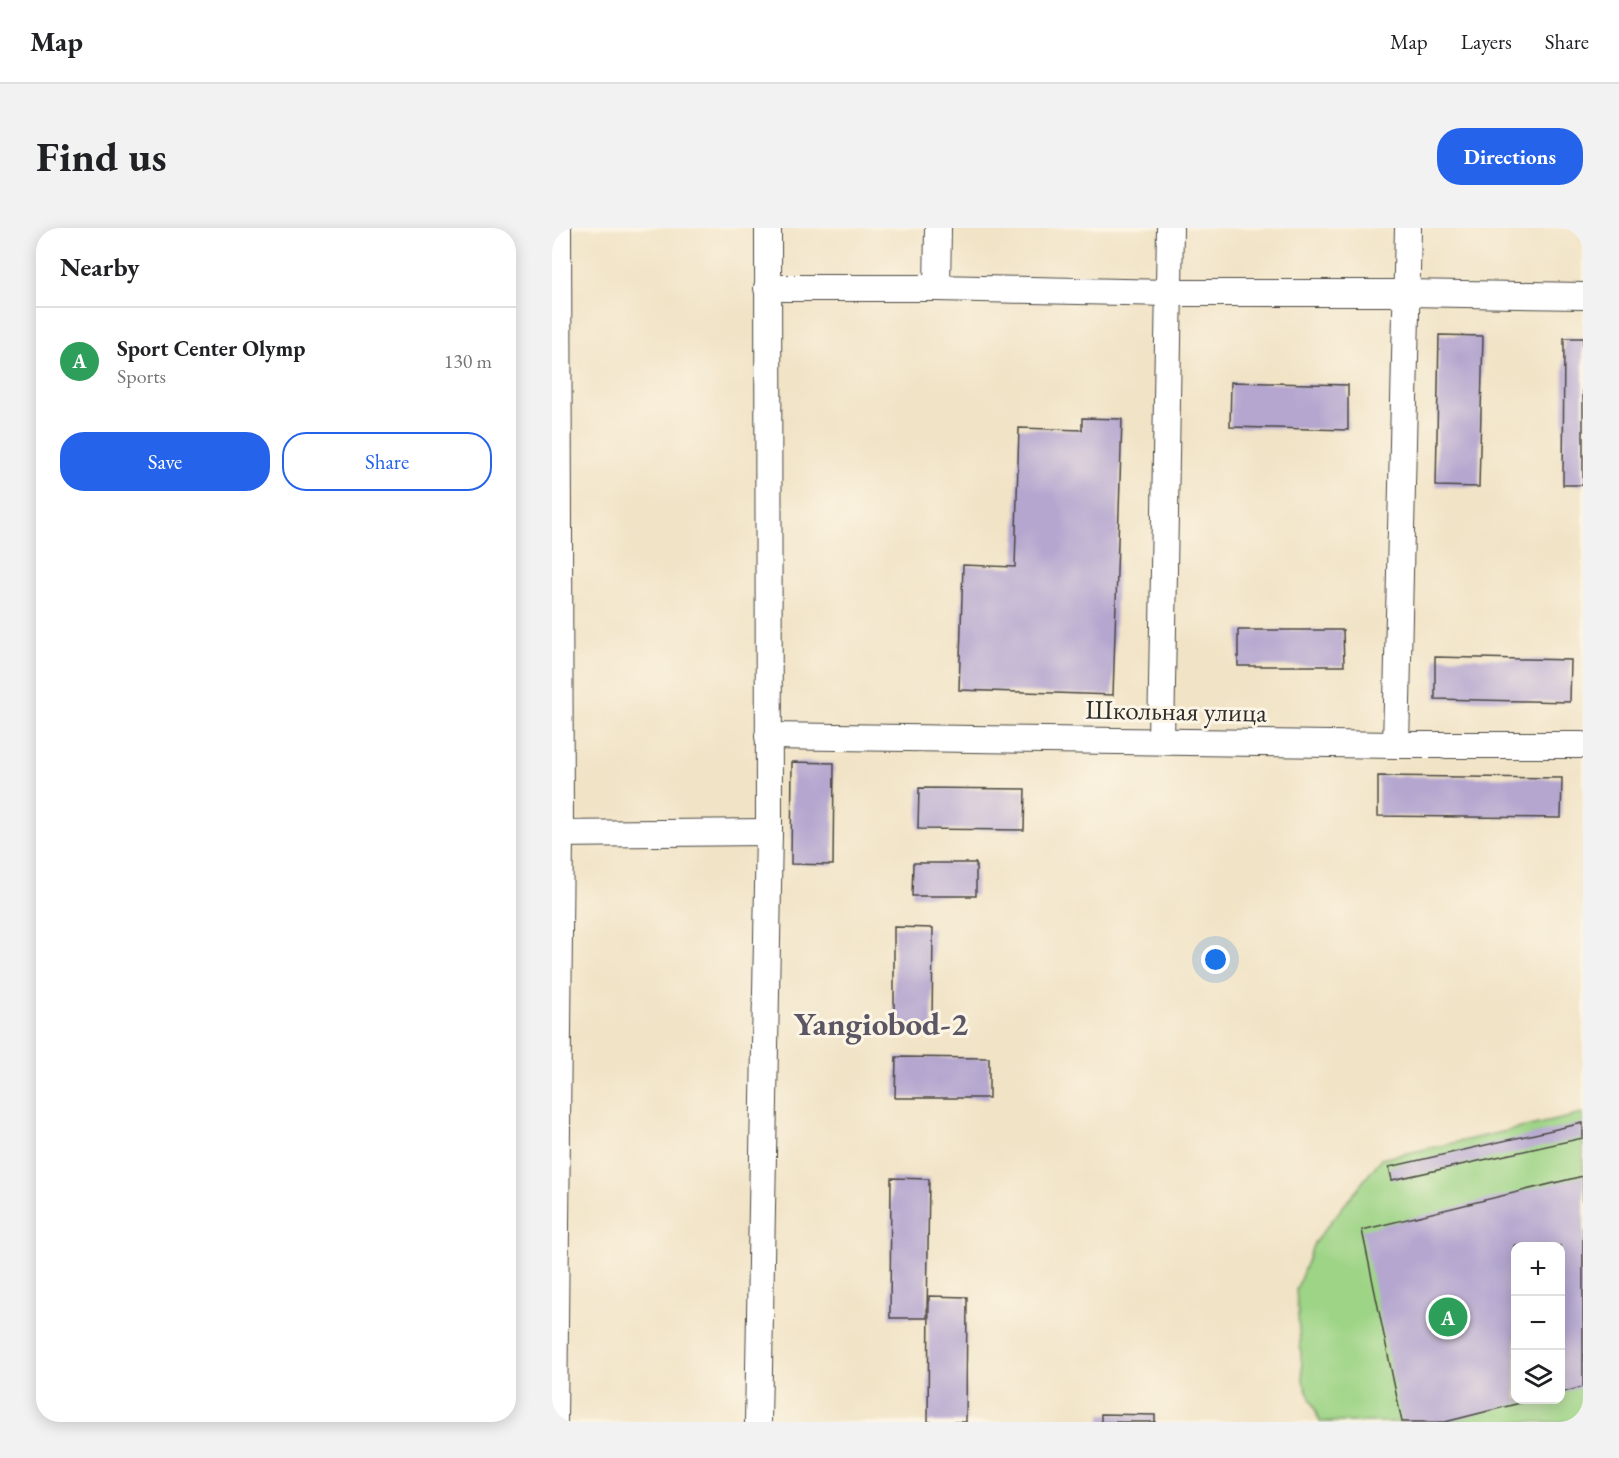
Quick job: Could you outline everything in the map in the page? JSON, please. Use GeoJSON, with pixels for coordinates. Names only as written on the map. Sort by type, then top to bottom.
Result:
{"type":"FeatureCollection","features":[{"type":"Feature","properties":{"kind":"street"},"geometry":{"type":"LineString","coordinates":[[554,1422],[558,228]]}},
{"type":"Feature","properties":{"kind":"street"},"geometry":{"type":"LineString","coordinates":[[758,1422],[769,832],[768,228]]}},
{"type":"Feature","properties":{"kind":"street"},"geometry":{"type":"LineString","coordinates":[[937,288],[938,228]]}},
{"type":"Feature","properties":{"kind":"street"},"geometry":{"type":"LineString","coordinates":[[1161,741],[1170,228]]}},
{"type":"Feature","properties":{"kind":"street"},"geometry":{"type":"LineString","coordinates":[[1396,745],[1408,228]]}},
{"type":"Feature","properties":{"kind":"street"},"geometry":{"type":"LineString","coordinates":[[767,288],[1583,296]]}},
{"type":"Feature","properties":{"kind":"street","name":"Школьная улица"},"geometry":{"type":"LineString","coordinates":[[768,736],[1396,745],[1583,745]]}},
{"type":"Feature","properties":{"kind":"street"},"geometry":{"type":"LineString","coordinates":[[556,834],[769,832]]}},
{"type":"Feature","properties":{"kind":"green space"},"geometry":{"type":"Polygon","coordinates":[[[1583,1114],[1583,1422],[1320,1422],[1303,1381],[1296,1290],[1314,1243],[1381,1159],[1583,1114]]]}},
{"type":"Feature","properties":{"kind":"building"},"geometry":{"type":"Polygon","coordinates":[[[1439,335],[1483,336],[1479,487],[1436,486],[1439,335]]]}},
{"type":"Feature","properties":{"kind":"building"},"geometry":{"type":"Polygon","coordinates":[[[1564,338],[1583,338],[1583,485],[1563,485],[1564,338]]]}},
{"type":"Feature","properties":{"kind":"building"},"geometry":{"type":"Polygon","coordinates":[[[1231,382],[1348,385],[1348,430],[1230,427],[1231,382]]]}},
{"type":"Feature","properties":{"kind":"building"},"geometry":{"type":"Polygon","coordinates":[[[1082,418],[1122,419],[1113,695],[959,690],[963,565],[1015,567],[1019,428],[1082,430],[1082,418]]]}},
{"type":"Feature","properties":{"kind":"building"},"geometry":{"type":"Polygon","coordinates":[[[1238,630],[1343,630],[1344,666],[1238,666],[1238,630]]]}},
{"type":"Feature","properties":{"kind":"building"},"geometry":{"type":"Polygon","coordinates":[[[1435,657],[1571,660],[1570,702],[1435,699],[1435,657]]]}},
{"type":"Feature","properties":{"kind":"building"},"geometry":{"type":"Polygon","coordinates":[[[792,762],[834,763],[833,865],[791,864],[792,762]]]}},
{"type":"Feature","properties":{"kind":"building"},"geometry":{"type":"Polygon","coordinates":[[[1378,776],[1562,778],[1561,818],[1378,816],[1378,776]]]}},
{"type":"Feature","properties":{"kind":"building"},"geometry":{"type":"Polygon","coordinates":[[[919,788],[1025,789],[1024,830],[918,829],[919,788]]]}},
{"type":"Feature","properties":{"kind":"building"},"geometry":{"type":"Polygon","coordinates":[[[913,863],[976,863],[976,896],[912,896],[913,863]]]}},
{"type":"Feature","properties":{"kind":"building"},"geometry":{"type":"Polygon","coordinates":[[[894,927],[933,928],[932,1029],[894,1029],[894,927]]]}},
{"type":"Feature","properties":{"kind":"building"},"geometry":{"type":"Polygon","coordinates":[[[896,1057],[989,1058],[989,1098],[895,1098],[896,1057]]]}},
{"type":"Feature","properties":{"kind":"building"},"geometry":{"type":"Polygon","coordinates":[[[1583,1123],[1583,1138],[1392,1180],[1389,1167],[1583,1123]]]}},
{"type":"Feature","properties":{"kind":"building"},"geometry":{"type":"Polygon","coordinates":[[[1583,1176],[1583,1387],[1565,1392],[1565,1242],[1511,1242],[1511,1404],[1516,1404],[1445,1422],[1402,1422],[1362,1230],[1583,1176]]]}},
{"type":"Feature","properties":{"kind":"building"},"geometry":{"type":"Polygon","coordinates":[[[891,1178],[929,1179],[927,1318],[890,1318],[891,1178]]]}},
{"type":"Feature","properties":{"kind":"building"},"geometry":{"type":"Polygon","coordinates":[[[929,1296],[967,1297],[966,1422],[928,1422],[929,1296]]]}},
{"type":"Feature","properties":{"kind":"building"},"geometry":{"type":"Polygon","coordinates":[[[1101,1414],[1155,1415],[1155,1422],[1101,1422],[1101,1414]]]}},
{"type":"Feature","properties":{"kind":"place","name":"Sport Center Olymp"},"geometry":{"type":"Point","coordinates":[1448,1317]}},
{"type":"Feature","properties":{"kind":"district","name":"Yangiobod-2"},"geometry":{"type":"Point","coordinates":[881,1023]}}]}
